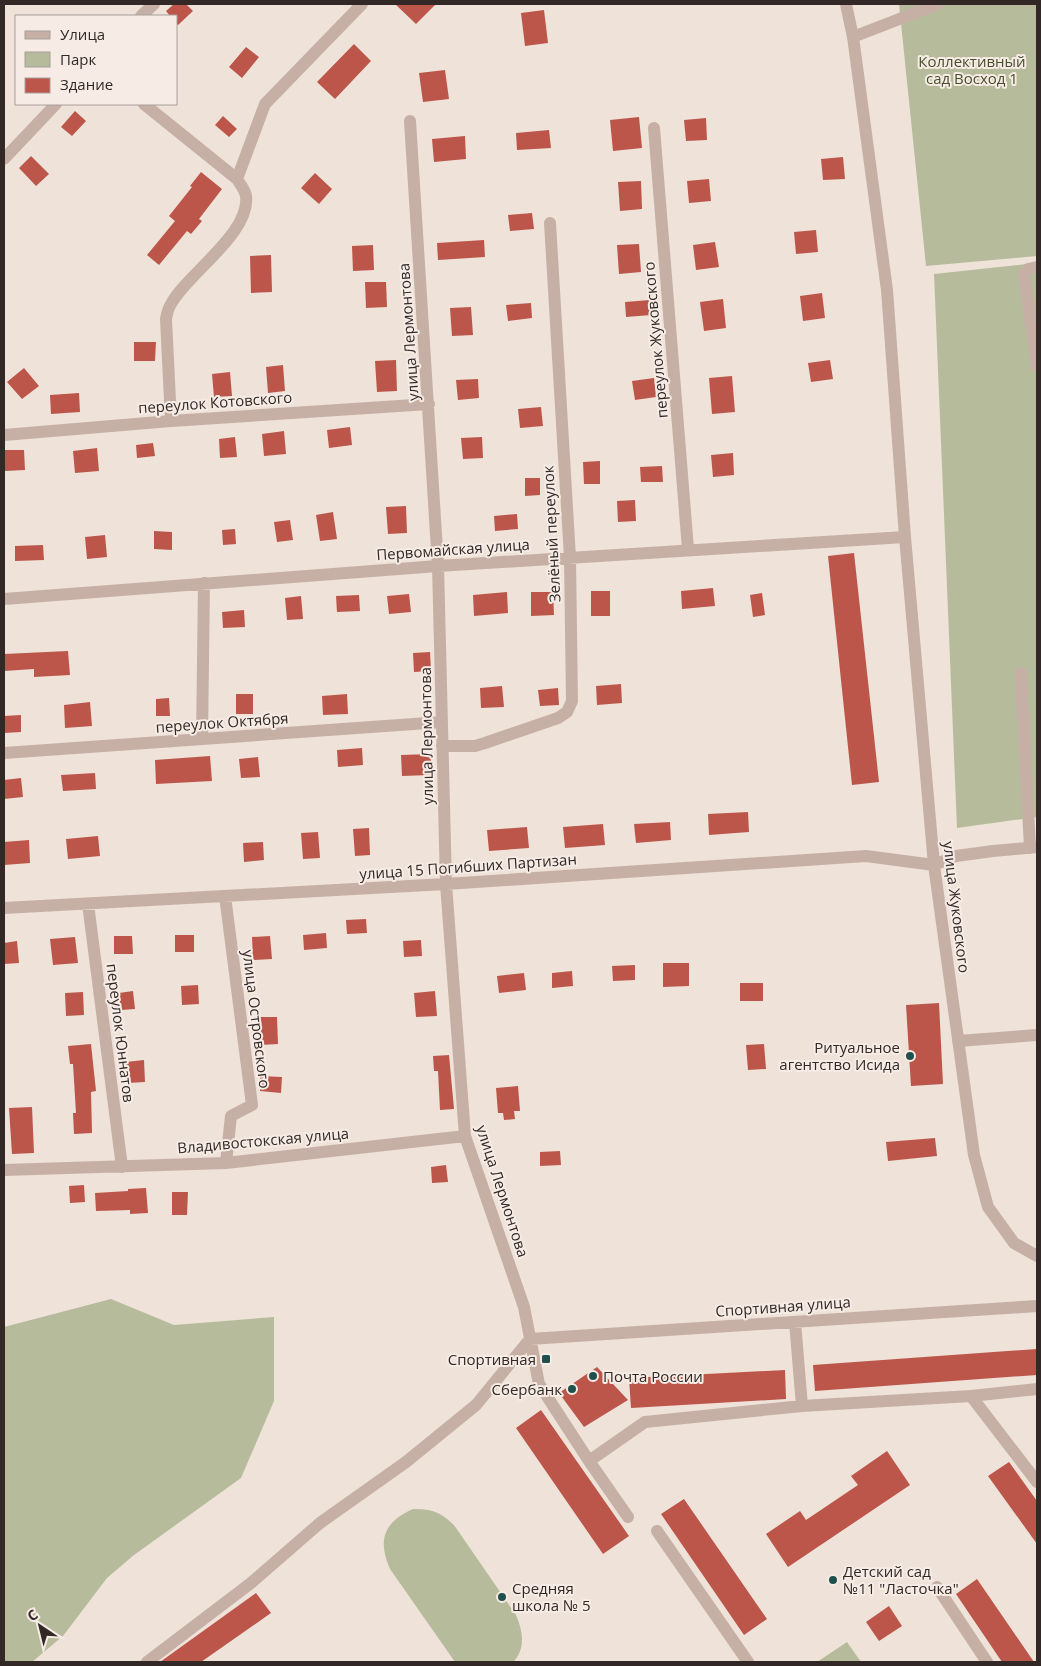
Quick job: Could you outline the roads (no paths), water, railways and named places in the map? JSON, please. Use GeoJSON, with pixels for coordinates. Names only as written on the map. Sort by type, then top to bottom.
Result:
{"type":"FeatureCollection","features":[{"type":"Feature","properties":{"kind":"street"},"geometry":{"type":"LineString","coordinates":[[142,15],[154,4]]}},
{"type":"Feature","properties":{"kind":"street"},"geometry":{"type":"LineString","coordinates":[[237,179],[265,104],[362,4]]}},
{"type":"Feature","properties":{"kind":"street","name":"улица Жуковского"},"geometry":{"type":"LineString","coordinates":[[846,4],[853,37],[887,290],[905,537],[934,865],[974,1154],[988,1207],[1014,1243],[1037,1256]]}},
{"type":"Feature","properties":{"kind":"street"},"geometry":{"type":"LineString","coordinates":[[853,37],[938,4]]}},
{"type":"Feature","properties":{"kind":"street"},"geometry":{"type":"LineString","coordinates":[[4,159],[55,105]]}},
{"type":"Feature","properties":{"kind":"street"},"geometry":{"type":"LineString","coordinates":[[145,105],[237,179],[246,194],[246,206],[237,226],[170,305],[166,319],[171,421]]}},
{"type":"Feature","properties":{"kind":"street","name":"улица Лермонтова"},"geometry":{"type":"LineString","coordinates":[[410,121],[438,566],[446,884],[465,1136],[524,1307],[539,1384],[628,1517]]}},
{"type":"Feature","properties":{"kind":"street","name":"переулок Жуковского"},"geometry":{"type":"LineString","coordinates":[[654,128],[688,550]]}},
{"type":"Feature","properties":{"kind":"street","name":"Зелёный переулок"},"geometry":{"type":"LineString","coordinates":[[442,746],[476,746],[485,743],[558,718],[568,712],[572,702],[570,558],[550,224]]}},
{"type":"Feature","properties":{"kind":"street"},"geometry":{"type":"LineString","coordinates":[[1037,267],[1028,268],[1024,273],[1037,367]]}},
{"type":"Feature","properties":{"kind":"street","name":"переулок Котовского"},"geometry":{"type":"LineString","coordinates":[[4,435],[171,421],[429,404]]}},
{"type":"Feature","properties":{"kind":"street","name":"Первомайская улица"},"geometry":{"type":"LineString","coordinates":[[4,598],[438,566],[905,537]]}},
{"type":"Feature","properties":{"kind":"street"},"geometry":{"type":"LineString","coordinates":[[202,739],[204,582]]}},
{"type":"Feature","properties":{"kind":"street"},"geometry":{"type":"LineString","coordinates":[[934,865],[956,856],[1034,848],[1021,673]]}},
{"type":"Feature","properties":{"kind":"street","name":"переулок Октября"},"geometry":{"type":"LineString","coordinates":[[4,753],[442,722]]}},
{"type":"Feature","properties":{"kind":"street","name":"улица 15 Погибших Партизан"},"geometry":{"type":"LineString","coordinates":[[4,908],[446,884],[866,856],[934,865]]}},
{"type":"Feature","properties":{"kind":"street","name":"улица Островского"},"geometry":{"type":"LineString","coordinates":[[226,896],[252,1105],[231,1116],[226,1163]]}},
{"type":"Feature","properties":{"kind":"street","name":"переулок Юннатов"},"geometry":{"type":"LineString","coordinates":[[88,904],[122,1166]]}},
{"type":"Feature","properties":{"kind":"street"},"geometry":{"type":"LineString","coordinates":[[958,1040],[1037,1035]]}},
{"type":"Feature","properties":{"kind":"street","name":"Владивостокская улица"},"geometry":{"type":"LineString","coordinates":[[4,1170],[226,1163],[465,1136]]}},
{"type":"Feature","properties":{"kind":"street","name":"Спортивная улица"},"geometry":{"type":"LineString","coordinates":[[530,1339],[1037,1306]]}},
{"type":"Feature","properties":{"kind":"street"},"geometry":{"type":"LineString","coordinates":[[795,1322],[802,1406]]}},
{"type":"Feature","properties":{"kind":"street"},"geometry":{"type":"LineString","coordinates":[[147,1662],[250,1583],[320,1523],[406,1462],[476,1405],[530,1339]]}},
{"type":"Feature","properties":{"kind":"street"},"geometry":{"type":"LineString","coordinates":[[589,1461],[645,1422],[802,1406],[971,1396],[1037,1389]]}},
{"type":"Feature","properties":{"kind":"street"},"geometry":{"type":"LineString","coordinates":[[971,1396],[1037,1482]]}},
{"type":"Feature","properties":{"kind":"street"},"geometry":{"type":"LineString","coordinates":[[656,1531],[748,1662]]}},
{"type":"Feature","properties":{"kind":"street"},"geometry":{"type":"LineString","coordinates":[[937,1587],[981,1660]]}},
{"type":"Feature","properties":{"kind":"place","name":"Ритуальное агентство Исида"},"geometry":{"type":"Point","coordinates":[910,1056]}},
{"type":"Feature","properties":{"kind":"place","name":"Спортивная"},"geometry":{"type":"Point","coordinates":[546,1359]}},
{"type":"Feature","properties":{"kind":"place","name":"Почта России"},"geometry":{"type":"Point","coordinates":[593,1376]}},
{"type":"Feature","properties":{"kind":"place","name":"Сбербанк"},"geometry":{"type":"Point","coordinates":[572,1389]}},
{"type":"Feature","properties":{"kind":"place","name":"Детский сад №11 \"Ласточка\""},"geometry":{"type":"Point","coordinates":[833,1580]}},
{"type":"Feature","properties":{"kind":"place","name":"Средняя школа № 5"},"geometry":{"type":"Point","coordinates":[502,1597]}},
{"type":"Feature","properties":{"kind":"park label","name":"Коллективный сад Восход 1"},"geometry":{"type":"Point","coordinates":[972,70]}}]}
